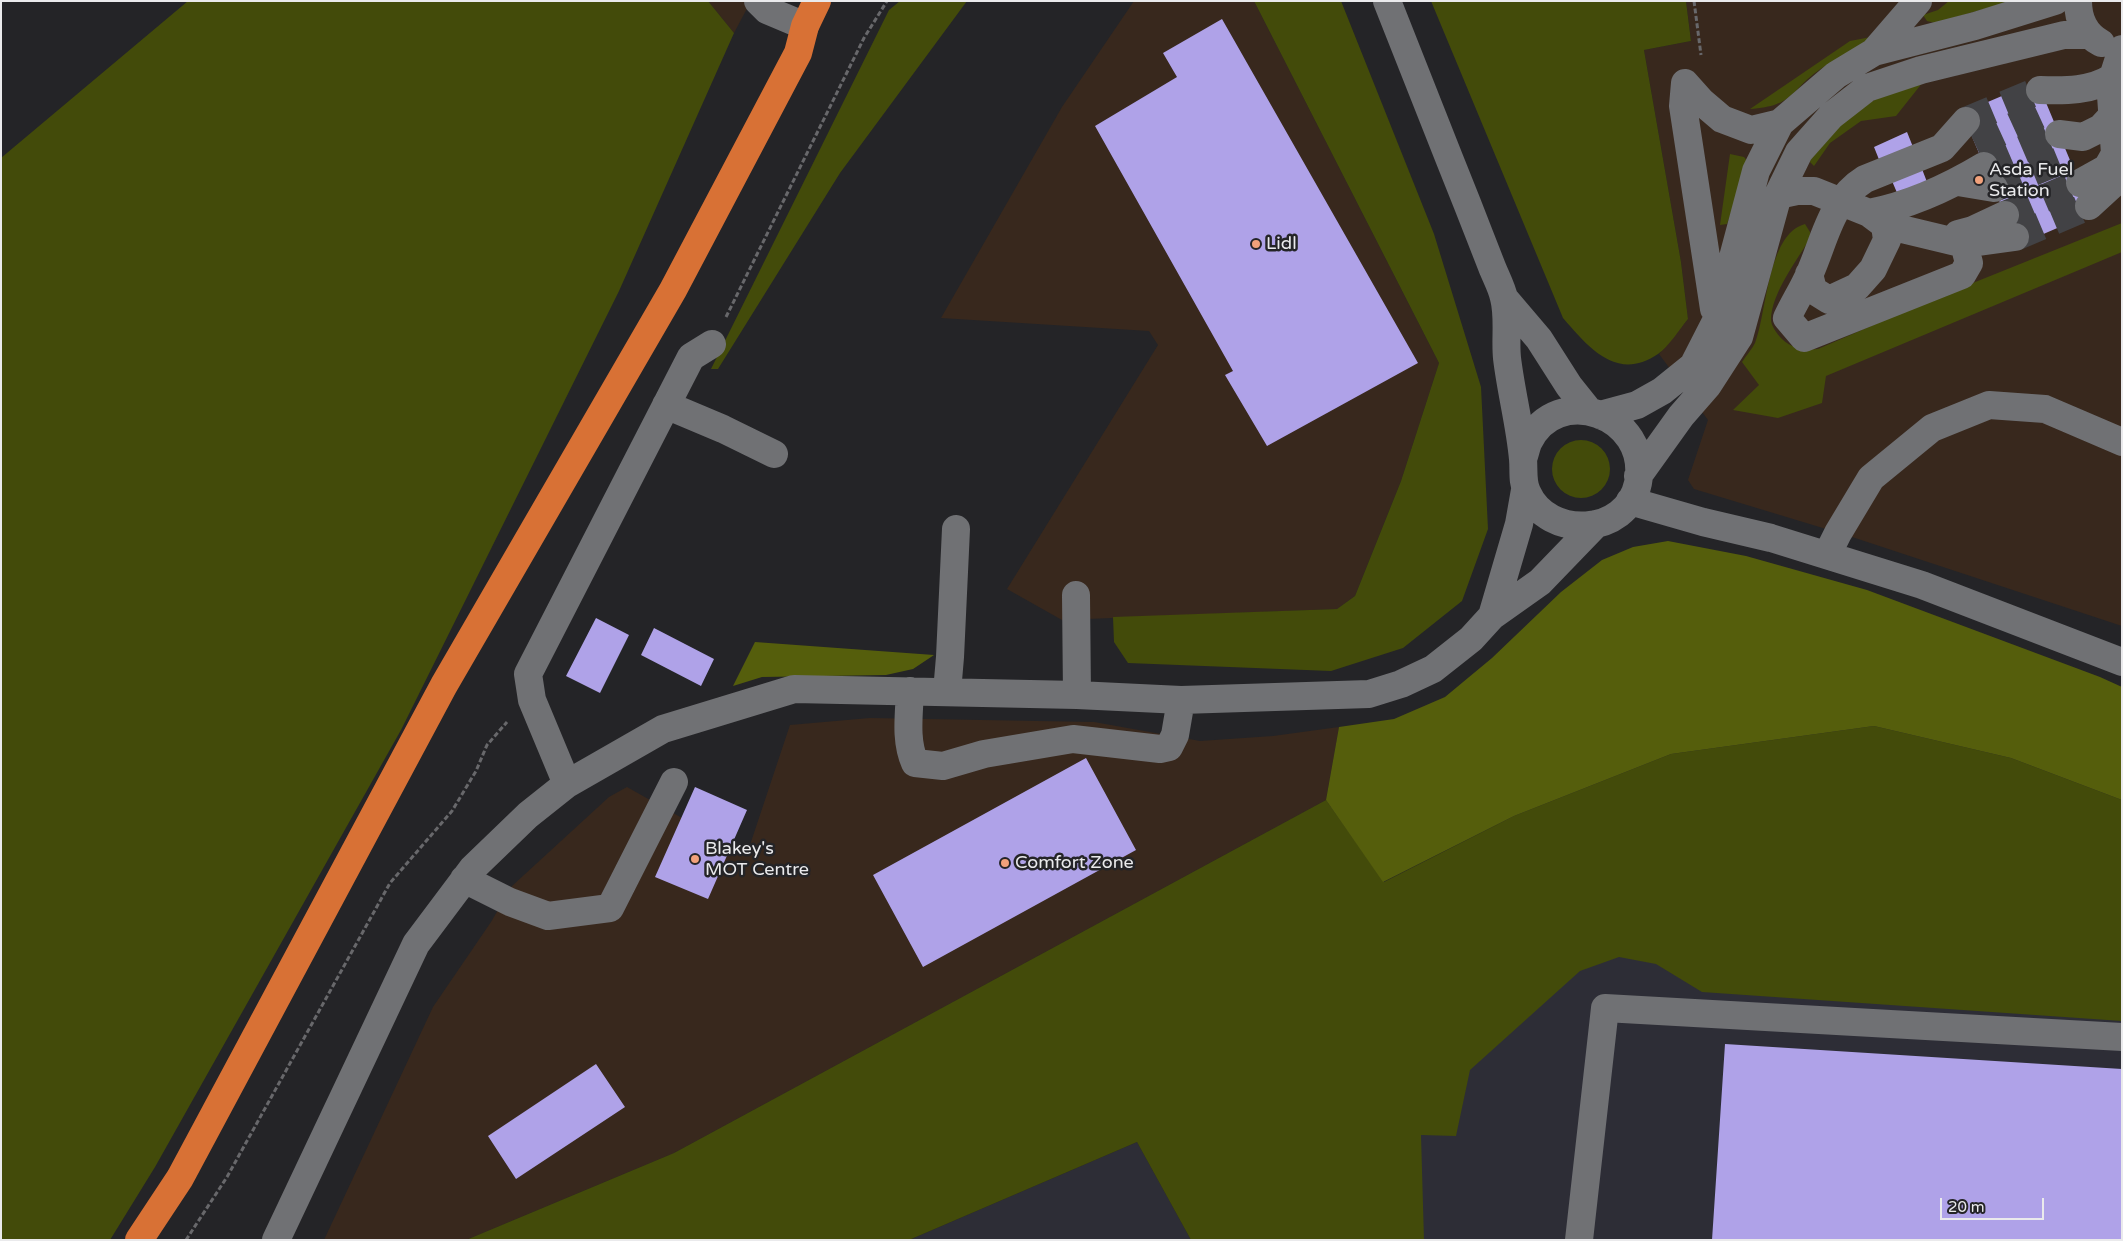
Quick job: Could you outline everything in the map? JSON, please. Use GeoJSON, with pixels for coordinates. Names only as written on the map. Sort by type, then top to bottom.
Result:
{"type":"FeatureCollection","features":[{"type":"Feature","properties":{"kind":"highway"},"geometry":{"type":"LineString","coordinates":[[138,1240],[180,1178],[444,685],[707,228],[798,53],[804,26],[817,1]]}},
{"type":"Feature","properties":{"kind":"street"},"geometry":{"type":"LineString","coordinates":[[758,1],[767,10],[804,26]]}},
{"type":"Feature","properties":{"kind":"street"},"geometry":{"type":"LineString","coordinates":[[1388,1],[1505,299],[1539,339],[1569,386],[1594,413]]}},
{"type":"Feature","properties":{"kind":"street"},"geometry":{"type":"LineString","coordinates":[[1594,413],[1638,406],[1662,392],[1693,366],[1716,320],[1756,171],[1780,123],[1836,76],[1874,52],[1918,1]]}},
{"type":"Feature","properties":{"kind":"street"},"geometry":{"type":"LineString","coordinates":[[1874,52],[1975,26],[2055,1]]}},
{"type":"Feature","properties":{"kind":"street"},"geometry":{"type":"LineString","coordinates":[[2078,1],[2080,19],[2089,34],[2098,42],[2122,48],[2113,77],[2112,116],[2116,154],[2113,184],[2085,194]]}},
{"type":"Feature","properties":{"kind":"street"},"geometry":{"type":"LineString","coordinates":[[1525,490],[1539,510],[1553,520],[1570,526],[1588,527],[1608,520],[1623,510],[1634,488],[1681,416],[1708,385],[1739,337],[1778,195],[1799,152],[1831,116],[1867,88],[1921,70],[2064,35],[2089,34]]}},
{"type":"Feature","properties":{"kind":"street"},"geometry":{"type":"LineString","coordinates":[[2112,116],[2101,128],[2061,120],[2113,77]]}},
{"type":"Feature","properties":{"kind":"street"},"geometry":{"type":"LineString","coordinates":[[1716,320],[1683,106],[1685,83],[1702,102],[1722,119],[1751,130],[1780,123]]}},
{"type":"Feature","properties":{"kind":"street"},"geometry":{"type":"LineString","coordinates":[[1877,219],[1892,208],[1958,182],[1980,155],[1942,148],[1865,179],[1853,186],[1840,201],[1809,274],[1787,318],[1804,338],[1962,275],[1969,263],[1951,241]]}},
{"type":"Feature","properties":{"kind":"street"},"geometry":{"type":"LineString","coordinates":[[1778,195],[1797,191],[1814,191],[1877,219],[1951,241],[2010,226]]}},
{"type":"Feature","properties":{"kind":"street"},"geometry":{"type":"LineString","coordinates":[[1809,274],[1813,290],[1829,300],[1856,287],[1872,269],[1887,240],[1877,219]]}},
{"type":"Feature","properties":{"kind":"street"},"geometry":{"type":"LineString","coordinates":[[1492,616],[1519,524],[1525,490],[1523,459],[1507,357],[1505,299]]}},
{"type":"Feature","properties":{"kind":"street"},"geometry":{"type":"LineString","coordinates":[[567,784],[532,700],[528,674],[691,357],[712,344]]}},
{"type":"Feature","properties":{"kind":"street"},"geometry":{"type":"LineString","coordinates":[[666,405],[723,429],[774,454]]}},
{"type":"Feature","properties":{"kind":"street"},"geometry":{"type":"LineString","coordinates":[[1827,555],[1871,478],[1932,428],[1989,405],[2045,409],[2122,442]]}},
{"type":"Feature","properties":{"kind":"street"},"geometry":{"type":"LineString","coordinates":[[1523,459],[1529,442],[1539,428],[1554,417],[1571,411],[1606,416],[1621,427],[1632,441],[1638,458],[1634,488]]}},
{"type":"Feature","properties":{"kind":"street"},"geometry":{"type":"LineString","coordinates":[[1634,488],[1663,512],[1771,538],[1922,585],[2122,662]]}},
{"type":"Feature","properties":{"kind":"street"},"geometry":{"type":"LineString","coordinates":[[276,1240],[416,944],[464,879],[528,815],[567,784],[663,730],[794,689],[1077,695],[1181,700],[1369,694],[1401,684],[1434,669],[1471,638],[1492,616],[1540,582],[1596,524]]}},
{"type":"Feature","properties":{"kind":"street"},"geometry":{"type":"LineString","coordinates":[[947,692],[956,529]]}},
{"type":"Feature","properties":{"kind":"street"},"geometry":{"type":"LineString","coordinates":[[1076,595],[1077,695]]}},
{"type":"Feature","properties":{"kind":"street"},"geometry":{"type":"LineString","coordinates":[[910,691],[908,737],[911,754],[915,763],[943,766],[984,754],[1072,739],[1160,748],[1169,747],[1175,735],[1181,700]]}},
{"type":"Feature","properties":{"kind":"street"},"geometry":{"type":"LineString","coordinates":[[464,879],[510,902],[548,916],[610,908],[674,782]]}},
{"type":"Feature","properties":{"kind":"street"},"geometry":{"type":"LineString","coordinates":[[1579,1240],[1605,1008],[2122,1036]]}},
{"type":"Feature","properties":{"kind":"path"},"geometry":{"type":"LineString","coordinates":[[712,344],[864,38],[887,1]]}},
{"type":"Feature","properties":{"kind":"path"},"geometry":{"type":"LineString","coordinates":[[1694,1],[1701,55]]}},
{"type":"Feature","properties":{"kind":"path"},"geometry":{"type":"LineString","coordinates":[[186,1240],[227,1177],[390,883],[452,810],[476,771],[487,745],[510,719],[532,700]]}},
{"type":"Feature","properties":{"kind":"shaded area"},"geometry":{"type":"Polygon","coordinates":[[[708,1],[751,1],[734,33],[708,1]]]}},
{"type":"Feature","properties":{"kind":"shaded area"},"geometry":{"type":"Polygon","coordinates":[[[1134,1],[1254,1],[1439,363],[1401,481],[1355,596],[1337,609],[1062,620],[1007,589],[1158,345],[1149,331],[941,318],[1062,107],[1134,1]]]}},
{"type":"Feature","properties":{"kind":"shaded area"},"geometry":{"type":"Polygon","coordinates":[[[1686,1],[2122,1],[2122,626],[1846,535],[1694,489],[1688,480],[1708,420],[1659,354],[1688,319],[1681,262],[1644,50],[1691,41],[1686,1]]]}},
{"type":"Feature","properties":{"kind":"shaded area"},"geometry":{"type":"Polygon","coordinates":[[[870,718],[1094,722],[1200,741],[1273,736],[1339,727],[1326,800],[674,1153],[466,1240],[324,1240],[433,1007],[491,922],[512,886],[609,797],[627,787],[682,818],[749,848],[790,725],[870,718]]]}},
{"type":"Feature","properties":{"kind":"shaded area"},"geometry":{"type":"Polygon","coordinates":[[[1588,919],[2122,962],[2122,1240],[1340,1240],[1446,1050],[1588,919]]]}},
{"type":"Feature","properties":{"kind":"shaded area"},"geometry":{"type":"Polygon","coordinates":[[[1137,1142],[1191,1240],[909,1240],[1137,1142]]]}},
{"type":"Feature","properties":{"kind":"green space"},"geometry":{"type":"Polygon","coordinates":[[[188,1],[708,1],[734,33],[619,291],[401,730],[155,1167],[110,1240],[1,1240],[1,158],[188,1]]]}},
{"type":"Feature","properties":{"kind":"green space"},"geometry":{"type":"Polygon","coordinates":[[[900,1],[967,1],[840,173],[718,369],[711,369],[889,10],[900,1]]]}},
{"type":"Feature","properties":{"kind":"green space"},"geometry":{"type":"Polygon","coordinates":[[[1254,1],[1341,1],[1434,234],[1481,387],[1488,529],[1462,601],[1403,648],[1331,671],[1128,663],[1114,642],[1113,617],[1337,609],[1355,596],[1401,481],[1439,363],[1254,1]]]}},
{"type":"Feature","properties":{"kind":"green space"},"geometry":{"type":"Polygon","coordinates":[[[1431,1],[1686,1],[1691,41],[1644,50],[1681,262],[1688,319],[1658,354],[1643,362],[1617,363],[1605,358],[1594,350],[1563,318],[1431,1]]]}},
{"type":"Feature","properties":{"kind":"green space"},"geometry":{"type":"Polygon","coordinates":[[[1949,1],[2012,1],[1935,23],[1927,21],[1923,15],[1938,10],[1949,1]]]}},
{"type":"Feature","properties":{"kind":"green space"},"geometry":{"type":"Polygon","coordinates":[[[1876,36],[1822,68],[1785,100],[1765,107],[1750,109],[1850,41],[1876,36]]]}},
{"type":"Feature","properties":{"kind":"green space"},"geometry":{"type":"Polygon","coordinates":[[[1923,82],[1896,116],[1861,121],[1830,143],[1814,166],[1810,162],[1826,138],[1869,103],[1882,96],[1923,82]]]}},
{"type":"Feature","properties":{"kind":"green space"},"geometry":{"type":"Polygon","coordinates":[[[1730,154],[1744,157],[1748,162],[1727,224],[1720,225],[1730,154]]]}},
{"type":"Feature","properties":{"kind":"green space"},"geometry":{"type":"Polygon","coordinates":[[[2122,223],[2122,252],[1826,376],[1822,403],[1778,418],[1733,410],[1759,385],[1742,362],[1755,343],[1770,276],[1776,258],[1783,243],[1792,231],[1805,224],[1810,232],[1810,238],[1780,288],[1772,309],[1771,319],[1780,337],[1790,345],[1804,349],[1818,349],[1938,297],[2122,223]]]}},
{"type":"Feature","properties":{"kind":"green space"},"geometry":{"type":"Polygon","coordinates":[[[1575,440],[1587,440],[1602,448],[1610,463],[1610,475],[1602,490],[1587,498],[1575,498],[1560,490],[1552,475],[1552,463],[1560,448],[1575,440]]]}},
{"type":"Feature","properties":{"kind":"green space"},"geometry":{"type":"Polygon","coordinates":[[[1668,541],[1746,556],[1867,590],[2100,677],[2122,687],[2122,800],[2011,758],[1874,726],[1671,754],[1514,816],[1383,882],[1326,800],[1339,727],[1394,719],[1445,697],[1492,658],[1561,592],[1602,560],[1633,547],[1668,541]]]}},
{"type":"Feature","properties":{"kind":"green space"},"geometry":{"type":"Polygon","coordinates":[[[755,642],[934,655],[913,669],[886,675],[762,677],[733,686],[755,642]]]}},
{"type":"Feature","properties":{"kind":"green space"},"geometry":{"type":"Polygon","coordinates":[[[1874,726],[2011,758],[2122,800],[2122,1021],[1702,992],[1656,964],[1619,957],[1580,971],[1470,1070],[1456,1136],[1421,1135],[1424,1240],[1191,1240],[1137,1142],[909,1240],[466,1240],[674,1153],[1326,800],[1384,882],[1514,816],[1671,754],[1874,726]]]}},
{"type":"Feature","properties":{"kind":"building","name":"Lidl"},"geometry":{"type":"Polygon","coordinates":[[[1222,19],[1418,363],[1267,446],[1225,375],[1233,371],[1095,126],[1177,77],[1163,53],[1222,19]]]}},
{"type":"Feature","properties":{"kind":"building"},"geometry":{"type":"Polygon","coordinates":[[[2037,81],[2092,213],[2018,245],[1962,113],[2037,81]]]}},
{"type":"Feature","properties":{"kind":"building"},"geometry":{"type":"Polygon","coordinates":[[[1907,132],[1913,147],[1880,162],[1874,147],[1907,132]]]}},
{"type":"Feature","properties":{"kind":"building"},"geometry":{"type":"Polygon","coordinates":[[[1922,169],[1927,182],[1898,195],[1892,181],[1922,169]]]}},
{"type":"Feature","properties":{"kind":"building"},"geometry":{"type":"Polygon","coordinates":[[[596,618],[629,635],[600,693],[566,676],[596,618]]]}},
{"type":"Feature","properties":{"kind":"building"},"geometry":{"type":"Polygon","coordinates":[[[654,628],[714,659],[701,686],[641,655],[654,628]]]}},
{"type":"Feature","properties":{"kind":"building","name":"Comfort Zone"},"geometry":{"type":"Polygon","coordinates":[[[1086,758],[1136,850],[923,967],[873,875],[1086,758]]]}},
{"type":"Feature","properties":{"kind":"building","name":"Blakey's MOT Centre"},"geometry":{"type":"Polygon","coordinates":[[[695,787],[747,810],[708,899],[655,877],[695,787]]]}},
{"type":"Feature","properties":{"kind":"building"},"geometry":{"type":"Polygon","coordinates":[[[1725,1044],[2122,1069],[2122,1240],[1712,1240],[1725,1044]]]}},
{"type":"Feature","properties":{"kind":"building"},"geometry":{"type":"Polygon","coordinates":[[[596,1064],[625,1107],[516,1179],[488,1136],[596,1064]]]}},
{"type":"Feature","properties":{"kind":"tunnel"},"geometry":{"type":"LineString","coordinates":[[1966,121],[2040,90]]}},
{"type":"Feature","properties":{"kind":"tunnel"},"geometry":{"type":"LineString","coordinates":[[1975,144],[2049,110]]}},
{"type":"Feature","properties":{"kind":"tunnel"},"geometry":{"type":"LineString","coordinates":[[1984,166],[2059,134]]}},
{"type":"Feature","properties":{"kind":"tunnel"},"geometry":{"type":"LineString","coordinates":[[1994,188],[2069,157]]}},
{"type":"Feature","properties":{"kind":"tunnel"},"geometry":{"type":"LineString","coordinates":[[2005,215],[2080,183]]}},
{"type":"Feature","properties":{"kind":"tunnel"},"geometry":{"type":"LineString","coordinates":[[2015,237],[2089,206]]}},
{"type":"Feature","properties":{"kind":"place","name":"Asda Fuel Station"},"geometry":{"type":"Point","coordinates":[1979,180]}},
{"type":"Feature","properties":{"kind":"place","name":"Lidl"},"geometry":{"type":"Point","coordinates":[1256,244]}},
{"type":"Feature","properties":{"kind":"place","name":"Blakey's MOT Centre"},"geometry":{"type":"Point","coordinates":[695,859]}},
{"type":"Feature","properties":{"kind":"place","name":"Comfort Zone"},"geometry":{"type":"Point","coordinates":[1005,863]}}]}
